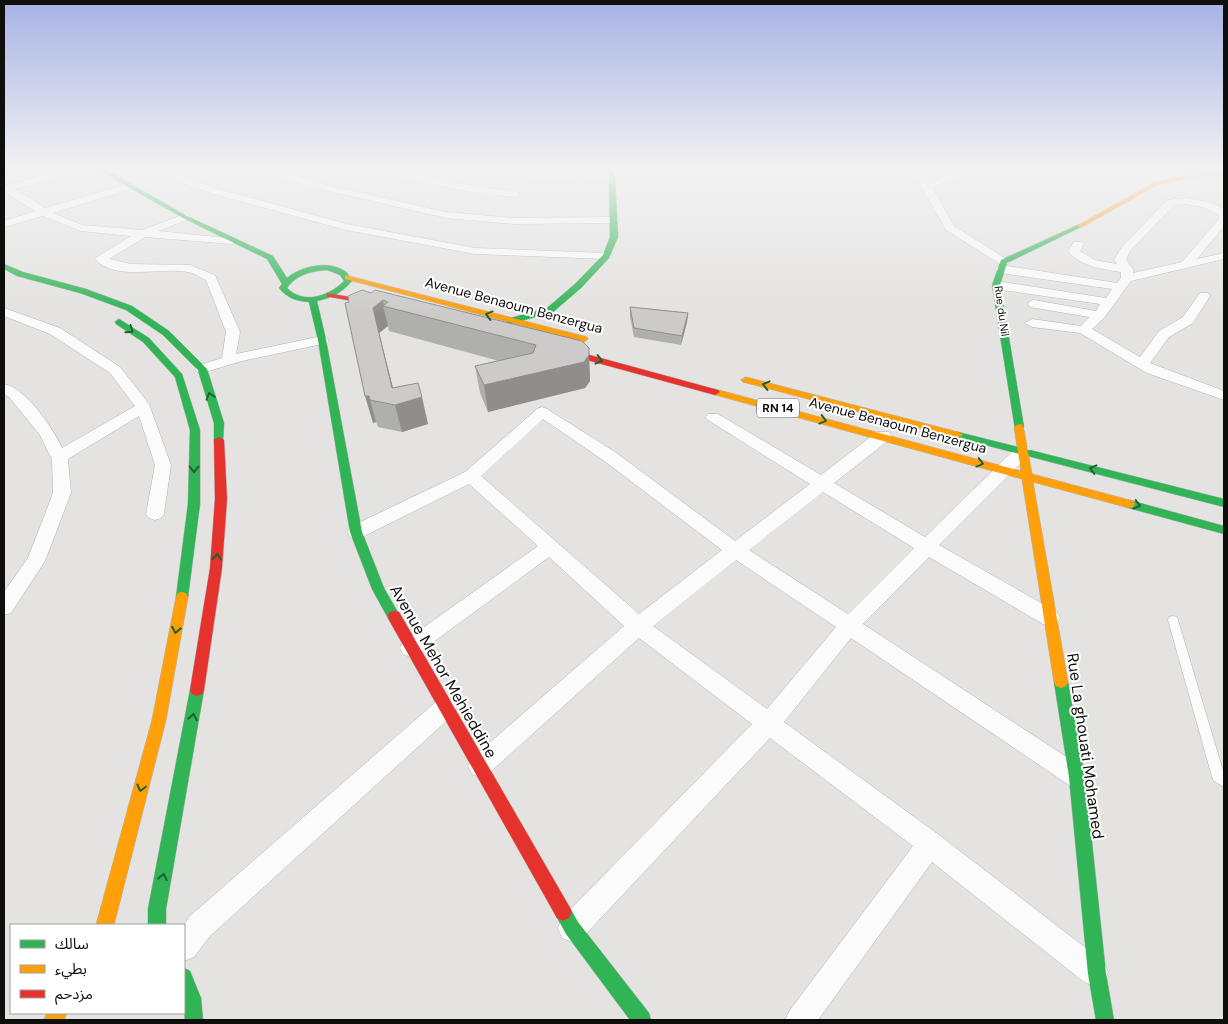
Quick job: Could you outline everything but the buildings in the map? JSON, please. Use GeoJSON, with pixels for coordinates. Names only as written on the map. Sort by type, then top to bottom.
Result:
{"type":"FeatureCollection","features":[{"type":"Feature","properties":{"kind":"street"},"geometry":{"type":"LineString","coordinates":[[4,224],[20,219]]}},
{"type":"Feature","properties":{"kind":"street"},"geometry":{"type":"LineString","coordinates":[[54,219],[81,228],[232,240]]}},
{"type":"Feature","properties":{"kind":"street"},"geometry":{"type":"LineString","coordinates":[[180,219],[142,232],[100,259],[120,267],[192,269],[211,278],[233,332],[228,361]]}},
{"type":"Feature","properties":{"kind":"street"},"geometry":{"type":"LineString","coordinates":[[189,219],[270,258],[323,268]]}},
{"type":"Feature","properties":{"kind":"street"},"geometry":{"type":"LineString","coordinates":[[316,219],[346,227],[475,250],[606,256]]}},
{"type":"Feature","properties":{"kind":"street"},"geometry":{"type":"LineString","coordinates":[[488,219],[513,221],[614,220],[614,237],[606,256],[578,286],[550,310],[510,320]]}},
{"type":"Feature","properties":{"kind":"street"},"geometry":{"type":"LineString","coordinates":[[945,219],[950,228],[1003,265],[1125,278],[1224,256]]}},
{"type":"Feature","properties":{"kind":"street"},"geometry":{"type":"LineString","coordinates":[[1003,265],[1094,219]]}},
{"type":"Feature","properties":{"kind":"street"},"geometry":{"type":"LineString","coordinates":[[1084,330],[1099,315],[1125,278],[1120,260],[1125,250],[1155,219]]}},
{"type":"Feature","properties":{"kind":"street"},"geometry":{"type":"LineString","coordinates":[[1186,265],[1224,219]]}},
{"type":"Feature","properties":{"kind":"street"},"geometry":{"type":"LineString","coordinates":[[1078,244],[1074,251],[1080,259],[1125,278]]}},
{"type":"Feature","properties":{"kind":"street"},"geometry":{"type":"LineString","coordinates":[[270,258],[286,282]]}},
{"type":"Feature","properties":{"kind":"street","name":"Rue du Nil"},"geometry":{"type":"LineString","coordinates":[[1003,265],[996,285],[1023,451],[1029,476]]}},
{"type":"Feature","properties":{"kind":"street"},"geometry":{"type":"LineString","coordinates":[[4,266],[20,274],[83,291],[129,308],[166,332],[202,369],[219,423],[221,499],[216,568],[194,712],[157,909],[156,924]]}},
{"type":"Feature","properties":{"kind":"street"},"geometry":{"type":"LineString","coordinates":[[323,268],[301,272],[286,282],[283,288],[285,293],[291,297],[312,299],[330,295],[343,289],[348,277]]}},
{"type":"Feature","properties":{"kind":"street","name":"Avenue Benaoum Benzergua"},"geometry":{"type":"LineString","coordinates":[[323,268],[339,271],[348,277],[598,343]]}},
{"type":"Feature","properties":{"kind":"street"},"geometry":{"type":"LineString","coordinates":[[996,285],[1109,302]]}},
{"type":"Feature","properties":{"kind":"street"},"geometry":{"type":"LineString","coordinates":[[330,295],[364,300],[392,307]]}},
{"type":"Feature","properties":{"kind":"street"},"geometry":{"type":"LineString","coordinates":[[1142,365],[1164,334],[1188,320],[1204,296]]}},
{"type":"Feature","properties":{"kind":"street","name":"Avenue Mehor Mehieddine"},"geometry":{"type":"LineString","coordinates":[[312,299],[322,340],[356,532],[378,589],[444,708],[480,766],[572,928],[642,1020]]}},
{"type":"Feature","properties":{"kind":"street"},"geometry":{"type":"LineString","coordinates":[[1034,304],[1099,315]]}},
{"type":"Feature","properties":{"kind":"street"},"geometry":{"type":"LineString","coordinates":[[550,310],[552,331]]}},
{"type":"Feature","properties":{"kind":"street"},"geometry":{"type":"LineString","coordinates":[[4,312],[55,331],[116,370],[144,407],[163,465],[155,514]]}},
{"type":"Feature","properties":{"kind":"street"},"geometry":{"type":"LineString","coordinates":[[105,924],[159,720],[186,574],[194,504],[195,430],[179,376],[146,340],[111,316]]}},
{"type":"Feature","properties":{"kind":"street"},"geometry":{"type":"LineString","coordinates":[[1032,323],[1084,330],[1152,370],[1224,396]]}},
{"type":"Feature","properties":{"kind":"street"},"geometry":{"type":"LineString","coordinates":[[202,369],[228,361],[322,340]]}},
{"type":"Feature","properties":{"kind":"street","name":"Avenue Benaoum Benzergua"},"geometry":{"type":"LineString","coordinates":[[542,345],[1224,530]]}},
{"type":"Feature","properties":{"kind":"street","name":"Avenue Benaoum Benzergua"},"geometry":{"type":"LineString","coordinates":[[739,378],[1224,503]]}},
{"type":"Feature","properties":{"kind":"street"},"geometry":{"type":"LineString","coordinates":[[4,388],[14,394],[47,432],[59,457],[62,492],[36,561],[4,607]]}},
{"type":"Feature","properties":{"kind":"street"},"geometry":{"type":"LineString","coordinates":[[59,457],[144,407]]}},
{"type":"Feature","properties":{"kind":"street"},"geometry":{"type":"LineString","coordinates":[[356,532],[471,476],[542,412],[609,456],[735,550],[848,627],[1077,777]]}},
{"type":"Feature","properties":{"kind":"street"},"geometry":{"type":"LineString","coordinates":[[713,417],[927,547],[1050,618]]}},
{"type":"Feature","properties":{"kind":"street"},"geometry":{"type":"LineString","coordinates":[[480,766],[638,626],[883,436]]}},
{"type":"Feature","properties":{"kind":"street"},"geometry":{"type":"LineString","coordinates":[[572,928],[768,723],[848,627],[1023,451]]}},
{"type":"Feature","properties":{"kind":"street"},"geometry":{"type":"LineString","coordinates":[[471,476],[638,626],[930,844],[1097,974]]}},
{"type":"Feature","properties":{"kind":"street","name":"Rue La ghouati Mohamed"},"geometry":{"type":"LineString","coordinates":[[1029,476],[1050,618],[1077,777],[1097,974],[1105,1020]]}},
{"type":"Feature","properties":{"kind":"street"},"geometry":{"type":"LineString","coordinates":[[410,648],[550,547]]}},
{"type":"Feature","properties":{"kind":"street"},"geometry":{"type":"LineString","coordinates":[[185,946],[200,926],[444,708]]}},
{"type":"Feature","properties":{"kind":"street"},"geometry":{"type":"LineString","coordinates":[[800,1020],[930,844]]}},
{"type":"Feature","properties":{"kind":"street"},"geometry":{"type":"LineString","coordinates":[[185,979],[192,996],[194,1020]]}},
{"type":"Feature","properties":{"kind":"lane"},"geometry":{"type":"LineString","coordinates":[[1173,620],[1218,777],[1224,781]]}},
{"type":"Feature","properties":{"kind":"traffic: fast"},"geometry":{"type":"LineString","coordinates":[[189,219],[270,258],[285,282]]}},
{"type":"Feature","properties":{"kind":"traffic: fast"},"geometry":{"type":"LineString","coordinates":[[510,321],[550,310],[578,286],[606,256],[614,237],[613,219]]}},
{"type":"Feature","properties":{"kind":"traffic: fast"},"geometry":{"type":"LineString","coordinates":[[1019,427],[996,285],[1004,262],[1080,226]]}},
{"type":"Feature","properties":{"kind":"traffic: fast"},"geometry":{"type":"LineString","coordinates":[[4,266],[20,274],[83,291],[129,308],[166,333],[202,369],[219,423],[219,440]]}},
{"type":"Feature","properties":{"kind":"traffic: fast"},"geometry":{"type":"LineString","coordinates":[[328,268],[343,273],[348,281],[334,293],[325,297],[306,300],[290,294],[283,288],[291,278],[302,272],[328,268]]}},
{"type":"Feature","properties":{"kind":"traffic: fast"},"geometry":{"type":"LineString","coordinates":[[312,299],[322,340],[356,532],[378,589],[394,616]]}},
{"type":"Feature","properties":{"kind":"traffic: fast"},"geometry":{"type":"LineString","coordinates":[[119,322],[146,340],[179,376],[195,430],[194,504],[182,597]]}},
{"type":"Feature","properties":{"kind":"traffic: fast"},"geometry":{"type":"LineString","coordinates":[[958,435],[1224,503]]}},
{"type":"Feature","properties":{"kind":"traffic: fast"},"geometry":{"type":"LineString","coordinates":[[1129,504],[1224,530]]}},
{"type":"Feature","properties":{"kind":"traffic: fast"},"geometry":{"type":"LineString","coordinates":[[1061,682],[1077,777],[1097,974],[1105,1020]]}},
{"type":"Feature","properties":{"kind":"traffic: fast"},"geometry":{"type":"LineString","coordinates":[[157,924],[157,909],[197,690]]}},
{"type":"Feature","properties":{"kind":"traffic: fast"},"geometry":{"type":"LineString","coordinates":[[563,912],[572,928],[642,1020]]}},
{"type":"Feature","properties":{"kind":"traffic: fast"},"geometry":{"type":"LineString","coordinates":[[185,980],[192,998],[194,1020]]}},
{"type":"Feature","properties":{"kind":"traffic: slow"},"geometry":{"type":"LineString","coordinates":[[1080,226],[1093,219]]}},
{"type":"Feature","properties":{"kind":"traffic: slow"},"geometry":{"type":"LineString","coordinates":[[348,277],[584,339]]}},
{"type":"Feature","properties":{"kind":"traffic: slow"},"geometry":{"type":"LineString","coordinates":[[746,380],[958,435]]}},
{"type":"Feature","properties":{"kind":"traffic: slow"},"geometry":{"type":"LineString","coordinates":[[715,392],[1129,504]]}},
{"type":"Feature","properties":{"kind":"traffic: slow"},"geometry":{"type":"LineString","coordinates":[[1019,427],[1061,682]]}},
{"type":"Feature","properties":{"kind":"traffic: slow"},"geometry":{"type":"LineString","coordinates":[[105,924],[159,720],[182,597]]}},
{"type":"Feature","properties":{"kind":"traffic: slow"},"geometry":{"type":"LineString","coordinates":[[53,1020],[57,1014]]}},
{"type":"Feature","properties":{"kind":"traffic: jam"},"geometry":{"type":"LineString","coordinates":[[330,295],[385,305]]}},
{"type":"Feature","properties":{"kind":"traffic: jam"},"geometry":{"type":"LineString","coordinates":[[553,348],[715,392]]}},
{"type":"Feature","properties":{"kind":"traffic: jam"},"geometry":{"type":"LineString","coordinates":[[197,690],[216,568],[221,499],[219,440]]}},
{"type":"Feature","properties":{"kind":"traffic: jam"},"geometry":{"type":"LineString","coordinates":[[394,616],[563,912]]}}]}
